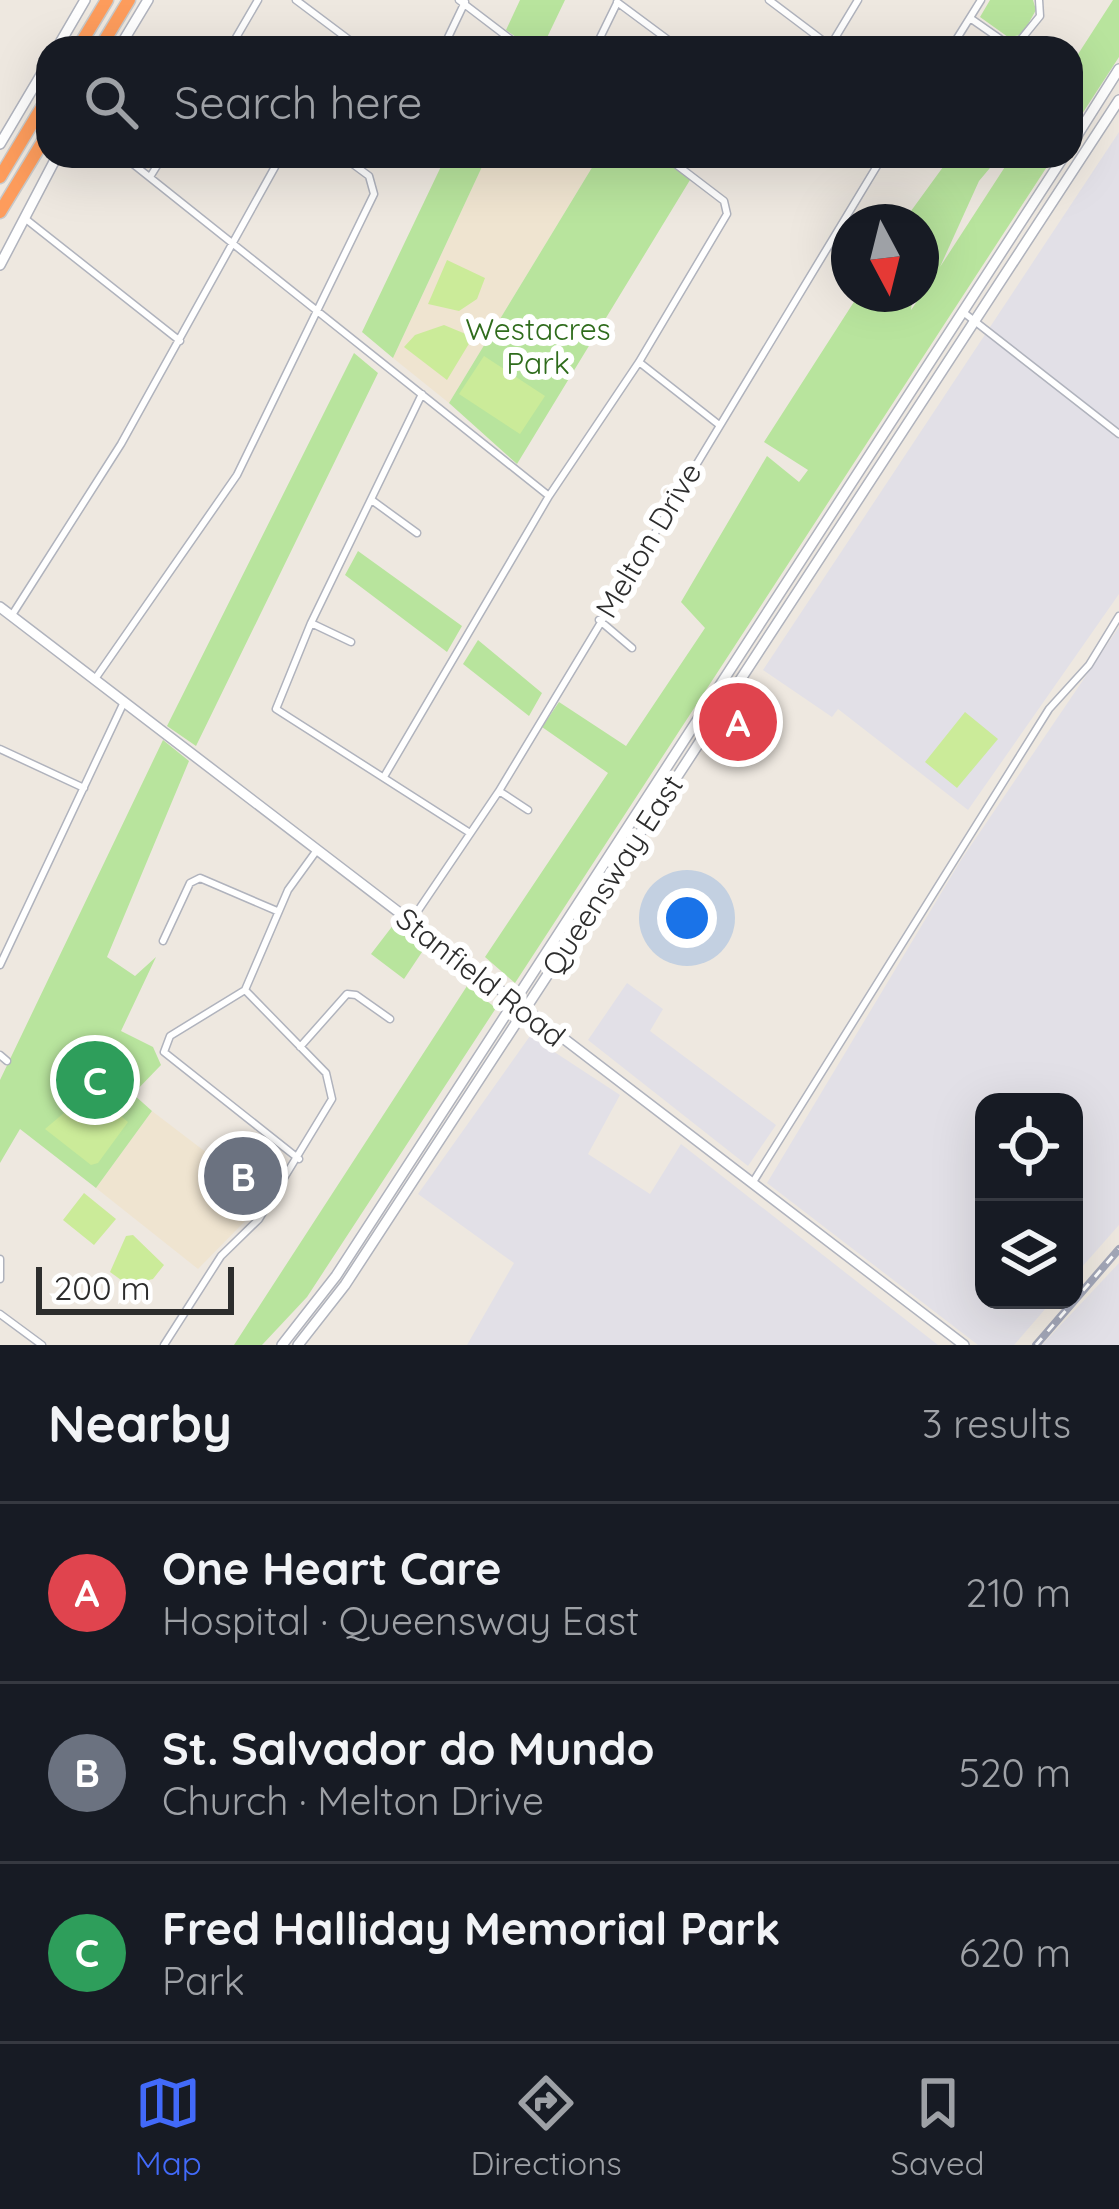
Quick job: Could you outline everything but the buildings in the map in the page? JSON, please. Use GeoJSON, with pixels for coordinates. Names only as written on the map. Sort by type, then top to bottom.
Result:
{"type":"FeatureCollection","features":[{"type":"Feature","properties":{"kind":"highway"},"geometry":{"type":"LineString","coordinates":[[85,36],[107,0]]}},
{"type":"Feature","properties":{"kind":"highway"},"geometry":{"type":"LineString","coordinates":[[107,36],[129,0]]}},
{"type":"Feature","properties":{"kind":"highway"},"geometry":{"type":"LineString","coordinates":[[0,177],[36,118]]}},
{"type":"Feature","properties":{"kind":"highway"},"geometry":{"type":"LineString","coordinates":[[0,212],[36,153]]}},
{"type":"Feature","properties":{"kind":"main road"},"geometry":{"type":"LineString","coordinates":[[64,36],[85,0]]}},
{"type":"Feature","properties":{"kind":"main road"},"geometry":{"type":"LineString","coordinates":[[126,36],[148,0]]}},
{"type":"Feature","properties":{"kind":"main road"},"geometry":{"type":"LineString","coordinates":[[1083,126],[1119,69]]}},
{"type":"Feature","properties":{"kind":"main road"},"geometry":{"type":"LineString","coordinates":[[0,144],[36,83]]}},
{"type":"Feature","properties":{"kind":"main road","name":"Queensway East"},"geometry":{"type":"LineString","coordinates":[[1083,155],[1119,100]]}},
{"type":"Feature","properties":{"kind":"main road"},"geometry":{"type":"LineString","coordinates":[[0,265],[51,168]]}},
{"type":"Feature","properties":{"kind":"main road","name":"Queensway East"},"geometry":{"type":"LineString","coordinates":[[298,1345],[345,1286],[1056,168]]}},
{"type":"Feature","properties":{"kind":"main road","name":"Queensway East"},"geometry":{"type":"LineString","coordinates":[[282,1345],[336,1276],[519,1006],[1074,168]]}},
{"type":"Feature","properties":{"kind":"main road","name":"Stanfield Road"},"geometry":{"type":"LineString","coordinates":[[0,607],[964,1345]]}},
{"type":"Feature","properties":{"kind":"street"},"geometry":{"type":"LineString","coordinates":[[237,36],[258,0]]}},
{"type":"Feature","properties":{"kind":"street"},"geometry":{"type":"LineString","coordinates":[[296,0],[344,36]]}},
{"type":"Feature","properties":{"kind":"street"},"geometry":{"type":"LineString","coordinates":[[770,0],[815,36]]}},
{"type":"Feature","properties":{"kind":"street"},"geometry":{"type":"LineString","coordinates":[[836,36],[858,0]]}},
{"type":"Feature","properties":{"kind":"street"},"geometry":{"type":"LineString","coordinates":[[959,36],[981,0]]}},
{"type":"Feature","properties":{"kind":"street"},"geometry":{"type":"LineString","coordinates":[[1024,36],[1040,16],[1039,0]]}},
{"type":"Feature","properties":{"kind":"street"},"geometry":{"type":"LineString","coordinates":[[448,36],[463,1],[507,36]]}},
{"type":"Feature","properties":{"kind":"street"},"geometry":{"type":"LineString","coordinates":[[601,36],[618,1],[663,36]]}},
{"type":"Feature","properties":{"kind":"street"},"geometry":{"type":"LineString","coordinates":[[970,18],[997,36]]}},
{"type":"Feature","properties":{"kind":"street"},"geometry":{"type":"LineString","coordinates":[[138,168],[549,496]]}},
{"type":"Feature","properties":{"kind":"street"},"geometry":{"type":"LineString","coordinates":[[150,177],[156,168]]}},
{"type":"Feature","properties":{"kind":"street"},"geometry":{"type":"LineString","coordinates":[[12,615],[180,341],[274,168]]}},
{"type":"Feature","properties":{"kind":"street"},"geometry":{"type":"LineString","coordinates":[[95,679],[237,475],[374,194],[369,176],[358,168]]}},
{"type":"Feature","properties":{"kind":"street"},"geometry":{"type":"LineString","coordinates":[[385,775],[549,496],[639,362],[727,207],[680,168]]}},
{"type":"Feature","properties":{"kind":"street","name":"Melton Drive"},"geometry":{"type":"LineString","coordinates":[[857,204],[876,168]]}},
{"type":"Feature","properties":{"kind":"street"},"geometry":{"type":"LineString","coordinates":[[27,220],[180,341]]}},
{"type":"Feature","properties":{"kind":"street","name":"Melton Drive"},"geometry":{"type":"LineString","coordinates":[[411,921],[499,791],[718,424],[831,247]]}},
{"type":"Feature","properties":{"kind":"street"},"geometry":{"type":"LineString","coordinates":[[964,312],[1119,434]]}},
{"type":"Feature","properties":{"kind":"street"},"geometry":{"type":"LineString","coordinates":[[639,362],[718,424]]}},
{"type":"Feature","properties":{"kind":"street"},"geometry":{"type":"LineString","coordinates":[[422,394],[311,623],[277,709],[470,832]]}},
{"type":"Feature","properties":{"kind":"street"},"geometry":{"type":"LineString","coordinates":[[374,501],[417,532]]}},
{"type":"Feature","properties":{"kind":"street"},"geometry":{"type":"LineString","coordinates":[[752,1185],[1048,709],[1089,665],[1119,616]]}},
{"type":"Feature","properties":{"kind":"street"},"geometry":{"type":"LineString","coordinates":[[599,620],[632,648]]}},
{"type":"Feature","properties":{"kind":"street"},"geometry":{"type":"LineString","coordinates":[[311,623],[351,642]]}},
{"type":"Feature","properties":{"kind":"street"},"geometry":{"type":"LineString","coordinates":[[0,965],[124,701]]}},
{"type":"Feature","properties":{"kind":"street"},"geometry":{"type":"LineString","coordinates":[[0,749],[84,788]]}},
{"type":"Feature","properties":{"kind":"street"},"geometry":{"type":"LineString","coordinates":[[499,791],[528,810]]}},
{"type":"Feature","properties":{"kind":"street"},"geometry":{"type":"LineString","coordinates":[[299,1159],[164,1052],[170,1036],[245,990],[278,911],[317,850]]}},
{"type":"Feature","properties":{"kind":"street"},"geometry":{"type":"LineString","coordinates":[[164,941],[190,884],[200,878],[278,911]]}},
{"type":"Feature","properties":{"kind":"street"},"geometry":{"type":"LineString","coordinates":[[164,1345],[221,1256],[259,1219],[299,1159],[333,1091],[326,1073],[245,990]]}},
{"type":"Feature","properties":{"kind":"street"},"geometry":{"type":"LineString","coordinates":[[300,1047],[349,994],[390,1019]]}},
{"type":"Feature","properties":{"kind":"street"},"geometry":{"type":"LineString","coordinates":[[0,1279],[2,1263]]}},
{"type":"Feature","properties":{"kind":"street"},"geometry":{"type":"LineString","coordinates":[[0,1314],[42,1345]]}},
{"type":"Feature","properties":{"kind":"shaded area"},"geometry":{"type":"Polygon","coordinates":[[[1119,132],[1119,594],[968,810],[838,709],[832,717],[763,670],[1119,132]]]}},
{"type":"Feature","properties":{"kind":"shaded area"},"geometry":{"type":"Polygon","coordinates":[[[481,168],[592,168],[449,403],[393,358],[481,168]]]}},
{"type":"Feature","properties":{"kind":"shaded area"},"geometry":{"type":"Polygon","coordinates":[[[1119,627],[1119,1225],[1083,1266],[1083,1093],[975,1093],[975,1309],[1045,1309],[1014,1345],[978,1345],[767,1183],[961,860],[1119,627]]]}},
{"type":"Feature","properties":{"kind":"shaded area"},"geometry":{"type":"Polygon","coordinates":[[[627,983],[663,1009],[650,1031],[776,1125],[748,1166],[588,1040],[627,983]]]}},
{"type":"Feature","properties":{"kind":"shaded area"},"geometry":{"type":"Polygon","coordinates":[[[530,1036],[620,1095],[588,1154],[650,1194],[681,1144],[938,1345],[467,1345],[514,1263],[418,1194],[530,1036]]]}},
{"type":"Feature","properties":{"kind":"shaded area"},"geometry":{"type":"Polygon","coordinates":[[[152,1111],[224,1166],[210,1188],[253,1213],[198,1269],[96,1188],[152,1111]]]}},
{"type":"Feature","properties":{"kind":"shaded area"},"geometry":{"type":"Polygon","coordinates":[[[1119,1263],[1119,1345],[1042,1345],[1076,1309],[1083,1309],[1083,1301],[1119,1263]]]}},
{"type":"Feature","properties":{"kind":"green space"},"geometry":{"type":"Polygon","coordinates":[[[520,0],[565,0],[548,36],[515,36],[506,30],[520,0]]]}},
{"type":"Feature","properties":{"kind":"green space"},"geometry":{"type":"Polygon","coordinates":[[[990,0],[1033,0],[1036,10],[1022,35],[1015,36],[1007,36],[980,17],[990,0]]]}},
{"type":"Feature","properties":{"kind":"green space"},"geometry":{"type":"Polygon","coordinates":[[[1113,0],[1119,0],[1119,57],[1083,112],[1083,46],[1113,0]]]}},
{"type":"Feature","properties":{"kind":"green space"},"geometry":{"type":"Polygon","coordinates":[[[440,168],[481,168],[393,358],[362,332],[440,168]]]}},
{"type":"Feature","properties":{"kind":"green space","name":"Westacres Park"},"geometry":{"type":"Polygon","coordinates":[[[592,168],[674,168],[690,180],[517,464],[449,403],[592,168]]]}},
{"type":"Feature","properties":{"kind":"green space"},"geometry":{"type":"Polygon","coordinates":[[[942,168],[990,168],[979,181],[940,267],[1004,168],[1046,168],[515,983],[485,957],[608,773],[542,727],[559,702],[626,746],[705,628],[681,602],[767,456],[799,482],[808,470],[764,442],[847,312],[939,312],[939,204],[916,204],[942,168]]]}},
{"type":"Feature","properties":{"kind":"green space"},"geometry":{"type":"Polygon","coordinates":[[[447,260],[485,278],[477,299],[459,311],[428,304],[447,260]]]}},
{"type":"Feature","properties":{"kind":"green space"},"geometry":{"type":"Polygon","coordinates":[[[444,325],[473,337],[447,380],[404,347],[415,335],[444,325]]]}},
{"type":"Feature","properties":{"kind":"green space"},"geometry":{"type":"Polygon","coordinates":[[[354,353],[378,373],[196,746],[167,726],[354,353]]]}},
{"type":"Feature","properties":{"kind":"green space"},"geometry":{"type":"Polygon","coordinates":[[[484,356],[545,396],[520,434],[459,394],[484,356]]]}},
{"type":"Feature","properties":{"kind":"green space"},"geometry":{"type":"Polygon","coordinates":[[[358,551],[462,626],[447,652],[345,575],[358,551]]]}},
{"type":"Feature","properties":{"kind":"green space"},"geometry":{"type":"Polygon","coordinates":[[[478,640],[542,693],[529,716],[463,664],[478,640]]]}},
{"type":"Feature","properties":{"kind":"green space"},"geometry":{"type":"Polygon","coordinates":[[[965,712],[998,739],[957,788],[925,762],[965,712]]]}},
{"type":"Feature","properties":{"kind":"green space"},"geometry":{"type":"Polygon","coordinates":[[[163,740],[189,761],[107,957],[135,976],[156,957],[121,1031],[153,1047],[161,1065],[133,1094],[152,1111],[96,1188],[20,1129],[0,1163],[0,1080],[163,740]]]}},
{"type":"Feature","properties":{"kind":"green space"},"geometry":{"type":"Polygon","coordinates":[[[394,924],[426,946],[404,979],[371,954],[394,924]]]}},
{"type":"Feature","properties":{"kind":"green space"},"geometry":{"type":"Polygon","coordinates":[[[467,986],[496,1008],[307,1297],[262,1345],[234,1345],[467,986]]]}},
{"type":"Feature","properties":{"kind":"green space"},"geometry":{"type":"Polygon","coordinates":[[[78,1101],[105,1102],[128,1122],[98,1163],[91,1165],[45,1129],[78,1101]]]}},
{"type":"Feature","properties":{"kind":"green space"},"geometry":{"type":"Polygon","coordinates":[[[84,1193],[116,1219],[94,1245],[63,1220],[84,1193]]]}},
{"type":"Feature","properties":{"kind":"green space"},"geometry":{"type":"Polygon","coordinates":[[[133,1235],[164,1265],[153,1279],[128,1285],[110,1272],[126,1236],[133,1235]]]}},
{"type":"Feature","properties":{"kind":"railway"},"geometry":{"type":"LineString","coordinates":[[1036,1345],[1119,1249]]}},
{"type":"Feature","properties":{"kind":"place","name":"One Heart Care"},"geometry":{"type":"Point","coordinates":[738,722]}},
{"type":"Feature","properties":{"kind":"place","name":"Fred Halliday Memorial Park"},"geometry":{"type":"Point","coordinates":[95,1080]}},
{"type":"Feature","properties":{"kind":"place","name":"St. Salvador do Mundo"},"geometry":{"type":"Point","coordinates":[243,1176]}}]}
